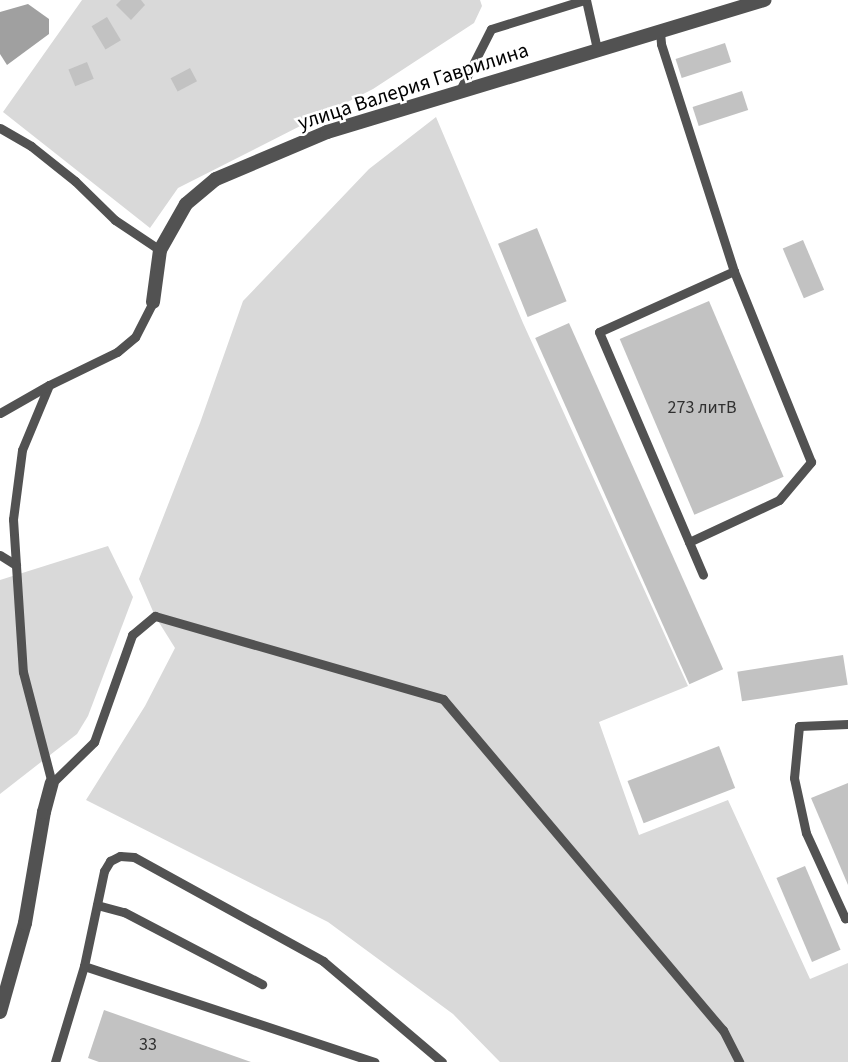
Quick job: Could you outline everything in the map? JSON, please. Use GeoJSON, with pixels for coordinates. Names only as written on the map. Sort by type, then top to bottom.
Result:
{"type":"FeatureCollection","features":[{"type":"Feature","properties":{"kind":"street","name":"улица Валерия Гаврилина"},"geometry":{"type":"LineString","coordinates":[[153,302],[160,250],[186,205],[216,179],[327,132],[764,0]]}},
{"type":"Feature","properties":{"kind":"street"},"geometry":{"type":"LineString","coordinates":[[0,1012],[25,923],[44,812],[52,783]]}},
{"type":"Feature","properties":{"kind":"lane"},"geometry":{"type":"LineString","coordinates":[[460,90],[491,29],[585,0],[597,49]]}},
{"type":"Feature","properties":{"kind":"lane"},"geometry":{"type":"LineString","coordinates":[[660,32],[660,44],[734,271],[811,462],[779,500],[689,542]]}},
{"type":"Feature","properties":{"kind":"lane"},"geometry":{"type":"LineString","coordinates":[[0,128],[31,146],[75,181],[115,220],[160,250]]}},
{"type":"Feature","properties":{"kind":"lane"},"geometry":{"type":"LineString","coordinates":[[703,575],[599,332],[734,271]]}},
{"type":"Feature","properties":{"kind":"lane"},"geometry":{"type":"LineString","coordinates":[[0,413],[49,385],[117,352],[135,337],[153,302]]}},
{"type":"Feature","properties":{"kind":"lane"},"geometry":{"type":"LineString","coordinates":[[49,385],[22,450],[13,519],[23,672],[52,783],[94,743],[132,635],[155,616],[443,699],[723,1030],[739,1062]]}},
{"type":"Feature","properties":{"kind":"lane"},"geometry":{"type":"LineString","coordinates":[[0,555],[16,565]]}},
{"type":"Feature","properties":{"kind":"lane"},"geometry":{"type":"LineString","coordinates":[[848,724],[799,726],[794,778],[806,833],[845,918],[848,917]]}},
{"type":"Feature","properties":{"kind":"lane"},"geometry":{"type":"LineString","coordinates":[[55,1062],[84,966],[104,871],[110,861],[120,856],[134,857],[323,961],[442,1062]]}},
{"type":"Feature","properties":{"kind":"lane"},"geometry":{"type":"LineString","coordinates":[[97,905],[124,912],[262,984]]}},
{"type":"Feature","properties":{"kind":"lane"},"geometry":{"type":"LineString","coordinates":[[84,966],[375,1062]]}},
{"type":"Feature","properties":{"kind":"shaded area"},"geometry":{"type":"Polygon","coordinates":[[[82,0],[480,0],[482,6],[474,23],[373,89],[178,188],[150,228],[3,112],[82,0]]]}},
{"type":"Feature","properties":{"kind":"shaded area"},"geometry":{"type":"Polygon","coordinates":[[[28,4],[49,19],[49,34],[7,65],[0,54],[0,12],[28,4]]]}},
{"type":"Feature","properties":{"kind":"shaded area"},"geometry":{"type":"Polygon","coordinates":[[[436,117],[523,323],[688,686],[599,722],[639,835],[728,800],[810,979],[848,963],[848,1062],[500,1062],[453,1014],[328,922],[86,800],[145,706],[175,648],[155,616],[139,579],[200,423],[243,301],[369,169],[436,117]]]}},
{"type":"Feature","properties":{"kind":"shaded area"},"geometry":{"type":"Polygon","coordinates":[[[108,546],[133,597],[88,716],[77,734],[0,794],[0,580],[108,546]]]}},
{"type":"Feature","properties":{"kind":"building"},"geometry":{"type":"Polygon","coordinates":[[[121,0],[141,0],[145,5],[131,20],[116,5],[121,0]]]}},
{"type":"Feature","properties":{"kind":"building"},"geometry":{"type":"Polygon","coordinates":[[[107,17],[121,40],[105,49],[92,26],[107,17]]]}},
{"type":"Feature","properties":{"kind":"building"},"geometry":{"type":"Polygon","coordinates":[[[725,43],[731,62],[682,78],[676,59],[725,43]]]}},
{"type":"Feature","properties":{"kind":"building"},"geometry":{"type":"Polygon","coordinates":[[[87,62],[94,79],[75,86],[68,69],[87,62]]]}},
{"type":"Feature","properties":{"kind":"building"},"geometry":{"type":"Polygon","coordinates":[[[190,68],[197,81],[178,92],[171,78],[190,68]]]}},
{"type":"Feature","properties":{"kind":"building"},"geometry":{"type":"Polygon","coordinates":[[[742,91],[748,110],[699,126],[693,107],[742,91]]]}},
{"type":"Feature","properties":{"kind":"building"},"geometry":{"type":"Polygon","coordinates":[[[537,228],[567,301],[528,317],[498,244],[537,228]]]}},
{"type":"Feature","properties":{"kind":"building"},"geometry":{"type":"Polygon","coordinates":[[[803,240],[824,290],[804,298],[783,249],[803,240]]]}},
{"type":"Feature","properties":{"kind":"building"},"geometry":{"type":"Polygon","coordinates":[[[709,301],[784,477],[694,515],[620,339],[709,301]]]}},
{"type":"Feature","properties":{"kind":"building"},"geometry":{"type":"Polygon","coordinates":[[[569,323],[723,669],[689,684],[535,338],[569,323]]]}},
{"type":"Feature","properties":{"kind":"building"},"geometry":{"type":"Polygon","coordinates":[[[843,655],[848,685],[742,701],[737,672],[843,655]]]}},
{"type":"Feature","properties":{"kind":"building"},"geometry":{"type":"Polygon","coordinates":[[[719,746],[735,788],[644,823],[628,781],[719,746]]]}},
{"type":"Feature","properties":{"kind":"building"},"geometry":{"type":"Polygon","coordinates":[[[848,783],[848,885],[811,798],[848,783]]]}},
{"type":"Feature","properties":{"kind":"building"},"geometry":{"type":"Polygon","coordinates":[[[805,866],[841,950],[812,962],[776,878],[805,866]]]}},
{"type":"Feature","properties":{"kind":"building"},"geometry":{"type":"Polygon","coordinates":[[[104,1010],[251,1062],[99,1062],[88,1058],[104,1010]]]}}]}
